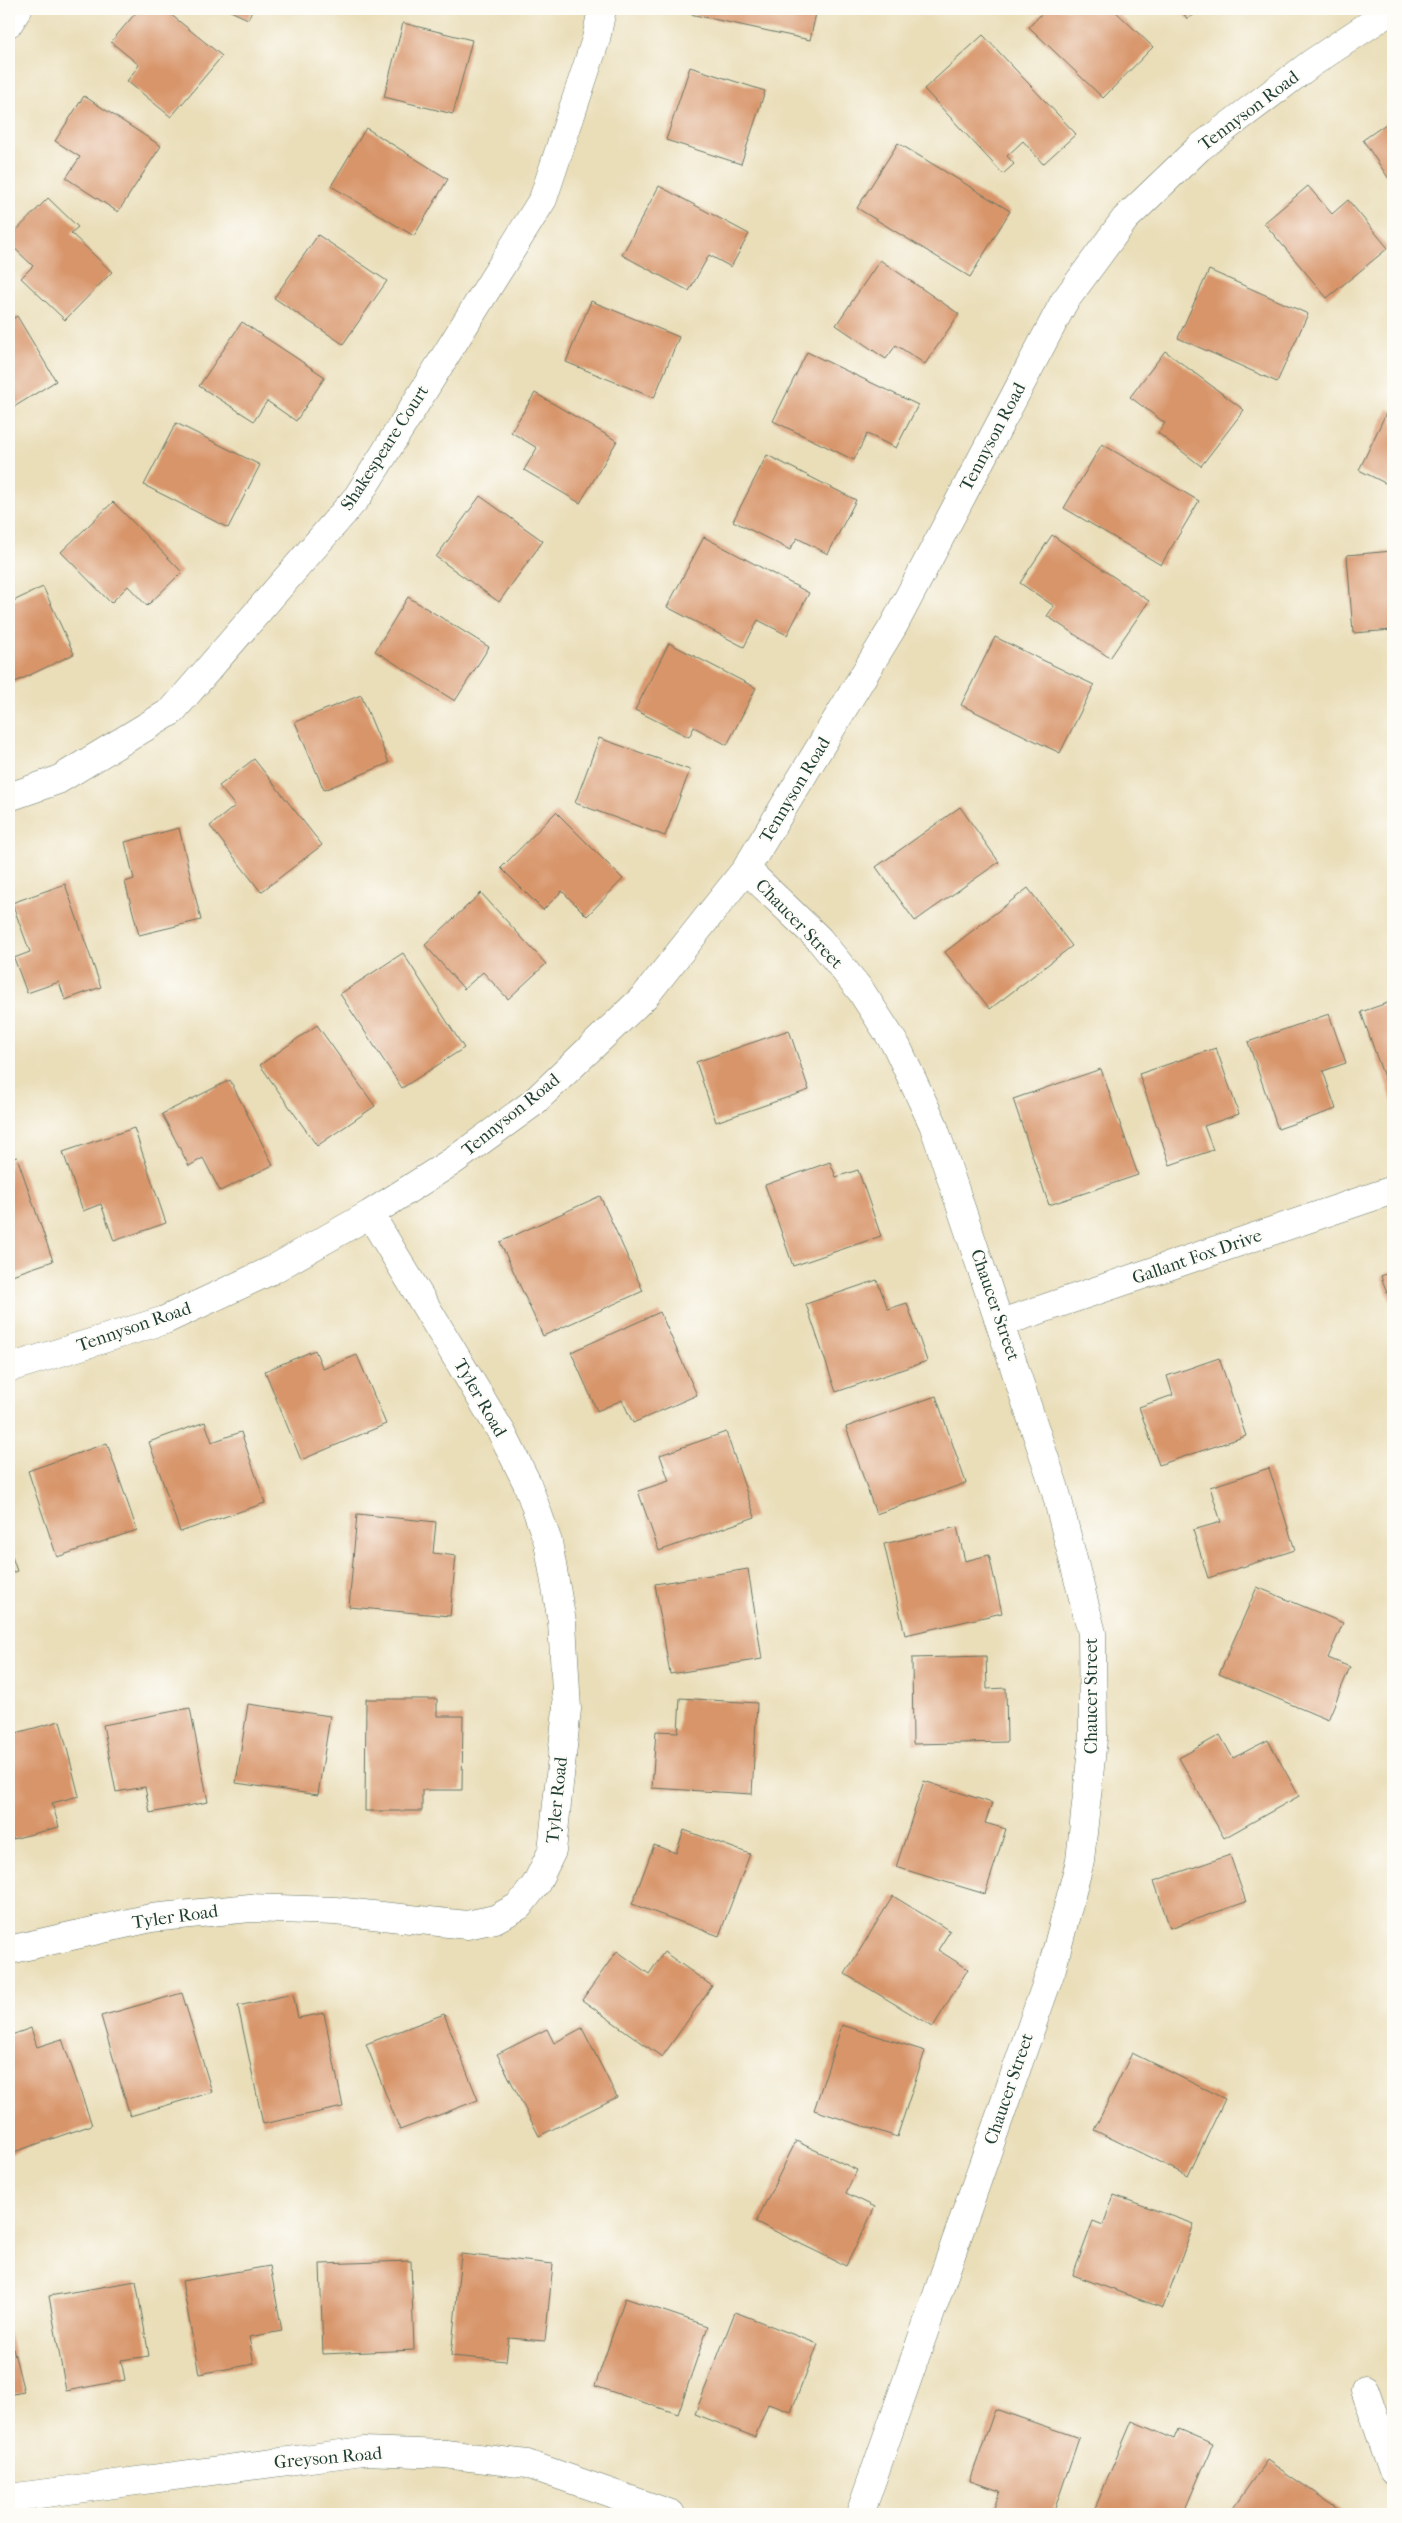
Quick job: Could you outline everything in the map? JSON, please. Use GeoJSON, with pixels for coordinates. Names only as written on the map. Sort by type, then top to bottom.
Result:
{"type":"FeatureCollection","features":[{"type":"Feature","properties":{"kind":"street"},"geometry":{"type":"LineString","coordinates":[[9,23],[18,9]]}},
{"type":"Feature","properties":{"kind":"street","name":"Shakespeare Court"},"geometry":{"type":"LineString","coordinates":[[9,797],[58,780],[172,711],[358,496],[543,199],[596,39],[602,9]]}},
{"type":"Feature","properties":{"kind":"street","name":"Tennyson Road"},"geometry":{"type":"LineString","coordinates":[[9,1368],[164,1320],[272,1270],[370,1214],[453,1161],[533,1103],[644,996],[746,870],[894,625],[1064,302],[1125,220],[1199,148],[1312,63],[1393,9]]}},
{"type":"Feature","properties":{"kind":"street","name":"Chaucer Street"},"geometry":{"type":"LineString","coordinates":[[746,870],[819,939],[861,991],[897,1047],[933,1124],[1055,1489],[1092,1633],[1093,1739],[1080,1861],[1052,1968],[860,2514]]}},
{"type":"Feature","properties":{"kind":"street","name":"Gallant Fox Drive"},"geometry":{"type":"LineString","coordinates":[[1001,1323],[1393,1190]]}},
{"type":"Feature","properties":{"kind":"street","name":"Tyler Road"},"geometry":{"type":"LineString","coordinates":[[9,1950],[151,1918],[250,1908],[335,1911],[467,1925],[494,1919],[519,1906],[536,1884],[552,1851],[568,1709],[562,1622],[548,1542],[527,1483],[502,1433],[370,1214]]}},
{"type":"Feature","properties":{"kind":"street"},"geometry":{"type":"LineString","coordinates":[[1365,2390],[1393,2471]]}},
{"type":"Feature","properties":{"kind":"street","name":"Greyson Road"},"geometry":{"type":"LineString","coordinates":[[9,2498],[363,2451],[445,2454],[527,2464],[671,2514]]}},
{"type":"Feature","properties":{"kind":"building"},"geometry":{"type":"Polygon","coordinates":[[[139,9],[164,9],[222,56],[171,117],[127,81],[139,65],[111,42],[139,9]]]}},
{"type":"Feature","properties":{"kind":"building"},"geometry":{"type":"Polygon","coordinates":[[[226,9],[253,9],[248,19],[226,9]]]}},
{"type":"Feature","properties":{"kind":"building"},"geometry":{"type":"Polygon","coordinates":[[[691,9],[817,9],[810,40],[690,14],[691,9]]]}},
{"type":"Feature","properties":{"kind":"building"},"geometry":{"type":"Polygon","coordinates":[[[1046,9],[1113,9],[1153,47],[1103,98],[1029,27],[1046,9]]]}},
{"type":"Feature","properties":{"kind":"building"},"geometry":{"type":"Polygon","coordinates":[[[1181,9],[1204,9],[1187,19],[1181,9]]]}},
{"type":"Feature","properties":{"kind":"building"},"geometry":{"type":"Polygon","coordinates":[[[403,23],[472,40],[453,114],[384,97],[403,23]]]}},
{"type":"Feature","properties":{"kind":"building"},"geometry":{"type":"Polygon","coordinates":[[[983,35],[1076,134],[1043,164],[1023,141],[1007,156],[1014,164],[1003,174],[924,89],[983,35]]]}},
{"type":"Feature","properties":{"kind":"building"},"geometry":{"type":"Polygon","coordinates":[[[690,67],[765,91],[741,164],[666,140],[690,67]]]}},
{"type":"Feature","properties":{"kind":"building"},"geometry":{"type":"Polygon","coordinates":[[[84,96],[161,146],[118,212],[66,178],[80,157],[55,141],[84,96]]]}},
{"type":"Feature","properties":{"kind":"building"},"geometry":{"type":"Polygon","coordinates":[[[1393,119],[1393,185],[1363,140],[1393,119]]]}},
{"type":"Feature","properties":{"kind":"building"},"geometry":{"type":"Polygon","coordinates":[[[366,128],[448,179],[414,236],[331,186],[366,128]]]}},
{"type":"Feature","properties":{"kind":"building"},"geometry":{"type":"Polygon","coordinates":[[[898,143],[1010,211],[970,277],[857,208],[898,143]]]}},
{"type":"Feature","properties":{"kind":"building"},"geometry":{"type":"Polygon","coordinates":[[[659,186],[749,234],[731,267],[709,255],[689,291],[622,255],[659,186]]]}},
{"type":"Feature","properties":{"kind":"building"},"geometry":{"type":"Polygon","coordinates":[[[1308,186],[1332,214],[1348,200],[1388,248],[1327,298],[1264,223],[1308,186]]]}},
{"type":"Feature","properties":{"kind":"building"},"geometry":{"type":"Polygon","coordinates":[[[48,198],[78,227],[71,233],[112,272],[65,320],[21,278],[33,266],[9,243],[9,238],[48,198]]]}},
{"type":"Feature","properties":{"kind":"building"},"geometry":{"type":"Polygon","coordinates":[[[318,235],[387,281],[343,344],[274,298],[318,235]]]}},
{"type":"Feature","properties":{"kind":"building"},"geometry":{"type":"Polygon","coordinates":[[[880,260],[959,314],[925,364],[896,345],[886,359],[836,325],[880,260]]]}},
{"type":"Feature","properties":{"kind":"building"},"geometry":{"type":"Polygon","coordinates":[[[1209,270],[1308,314],[1277,382],[1178,338],[1209,270]]]}},
{"type":"Feature","properties":{"kind":"building"},"geometry":{"type":"Polygon","coordinates":[[[591,301],[679,337],[654,398],[566,362],[591,301]]]}},
{"type":"Feature","properties":{"kind":"building"},"geometry":{"type":"Polygon","coordinates":[[[17,316],[56,381],[9,410],[9,321],[17,316]]]}},
{"type":"Feature","properties":{"kind":"building"},"geometry":{"type":"Polygon","coordinates":[[[242,322],[325,377],[296,421],[267,401],[254,421],[199,386],[242,322]]]}},
{"type":"Feature","properties":{"kind":"building"},"geometry":{"type":"Polygon","coordinates":[[[1165,351],[1244,410],[1201,466],[1158,433],[1165,423],[1130,397],[1165,351]]]}},
{"type":"Feature","properties":{"kind":"building"},"geometry":{"type":"Polygon","coordinates":[[[807,352],[918,405],[896,448],[867,434],[854,460],[773,421],[807,352]]]}},
{"type":"Feature","properties":{"kind":"building"},"geometry":{"type":"Polygon","coordinates":[[[535,393],[617,441],[580,503],[524,470],[537,448],[511,432],[535,393]]]}},
{"type":"Feature","properties":{"kind":"building"},"geometry":{"type":"Polygon","coordinates":[[[1388,409],[1393,411],[1393,487],[1359,470],[1388,409]]]}},
{"type":"Feature","properties":{"kind":"building"},"geometry":{"type":"Polygon","coordinates":[[[176,423],[260,465],[228,528],[144,485],[176,423]]]}},
{"type":"Feature","properties":{"kind":"building"},"geometry":{"type":"Polygon","coordinates":[[[1102,444],[1199,501],[1161,565],[1064,508],[1102,444]]]}},
{"type":"Feature","properties":{"kind":"building"},"geometry":{"type":"Polygon","coordinates":[[[767,455],[856,500],[828,554],[797,538],[790,550],[733,521],[767,455]]]}},
{"type":"Feature","properties":{"kind":"building"},"geometry":{"type":"Polygon","coordinates":[[[480,496],[543,541],[499,602],[436,557],[480,496]]]}},
{"type":"Feature","properties":{"kind":"building"},"geometry":{"type":"Polygon","coordinates":[[[113,502],[182,572],[147,606],[128,586],[111,603],[61,552],[113,502]]]}},
{"type":"Feature","properties":{"kind":"building"},"geometry":{"type":"Polygon","coordinates":[[[1052,535],[1149,601],[1110,658],[1047,616],[1054,606],[1020,583],[1052,535]]]}},
{"type":"Feature","properties":{"kind":"building"},"geometry":{"type":"Polygon","coordinates":[[[704,537],[809,593],[787,635],[758,620],[744,647],[667,607],[704,537]]]}},
{"type":"Feature","properties":{"kind":"building"},"geometry":{"type":"Polygon","coordinates":[[[1393,551],[1393,630],[1353,633],[1347,555],[1393,551]]]}},
{"type":"Feature","properties":{"kind":"building"},"geometry":{"type":"Polygon","coordinates":[[[43,587],[74,654],[9,685],[9,603],[43,587]]]}},
{"type":"Feature","properties":{"kind":"building"},"geometry":{"type":"Polygon","coordinates":[[[408,597],[489,647],[455,701],[375,651],[408,597]]]}},
{"type":"Feature","properties":{"kind":"building"},"geometry":{"type":"Polygon","coordinates":[[[995,637],[1094,685],[1060,753],[961,705],[995,637]]]}},
{"type":"Feature","properties":{"kind":"building"},"geometry":{"type":"Polygon","coordinates":[[[669,643],[756,688],[727,745],[694,727],[689,737],[635,710],[669,643]]]}},
{"type":"Feature","properties":{"kind":"building"},"geometry":{"type":"Polygon","coordinates":[[[361,695],[389,763],[324,790],[295,722],[361,695]]]}},
{"type":"Feature","properties":{"kind":"building"},"geometry":{"type":"Polygon","coordinates":[[[599,738],[690,770],[665,836],[575,803],[599,738]]]}},
{"type":"Feature","properties":{"kind":"building"},"geometry":{"type":"Polygon","coordinates":[[[254,759],[322,845],[261,892],[210,826],[235,806],[219,786],[254,759]]]}},
{"type":"Feature","properties":{"kind":"building"},"geometry":{"type":"Polygon","coordinates":[[[960,807],[999,862],[915,921],[876,867],[960,807]]]}},
{"type":"Feature","properties":{"kind":"building"},"geometry":{"type":"Polygon","coordinates":[[[556,812],[623,879],[587,916],[562,891],[543,910],[501,868],[556,812]]]}},
{"type":"Feature","properties":{"kind":"building"},"geometry":{"type":"Polygon","coordinates":[[[179,828],[201,920],[139,935],[125,882],[134,879],[125,842],[179,828]]]}},
{"type":"Feature","properties":{"kind":"building"},"geometry":{"type":"Polygon","coordinates":[[[65,884],[101,987],[65,1000],[59,982],[27,993],[14,958],[30,952],[12,903],[65,884]]]}},
{"type":"Feature","properties":{"kind":"building"},"geometry":{"type":"Polygon","coordinates":[[[1028,888],[1072,946],[990,1009],[945,952],[1028,888]]]}},
{"type":"Feature","properties":{"kind":"building"},"geometry":{"type":"Polygon","coordinates":[[[481,893],[546,964],[508,999],[483,972],[464,989],[425,945],[481,893]]]}},
{"type":"Feature","properties":{"kind":"building"},"geometry":{"type":"Polygon","coordinates":[[[403,953],[464,1048],[402,1088],[340,994],[403,953]]]}},
{"type":"Feature","properties":{"kind":"building"},"geometry":{"type":"Polygon","coordinates":[[[1393,1001],[1393,1103],[1361,1012],[1393,1001]]]}},
{"type":"Feature","properties":{"kind":"building"},"geometry":{"type":"Polygon","coordinates":[[[1329,1014],[1346,1063],[1323,1071],[1336,1109],[1278,1129],[1248,1042],[1329,1014]]]}},
{"type":"Feature","properties":{"kind":"building"},"geometry":{"type":"Polygon","coordinates":[[[317,1025],[375,1106],[317,1146],[260,1065],[317,1025]]]}},
{"type":"Feature","properties":{"kind":"building"},"geometry":{"type":"Polygon","coordinates":[[[789,1030],[809,1090],[716,1122],[696,1062],[789,1030]]]}},
{"type":"Feature","properties":{"kind":"building"},"geometry":{"type":"Polygon","coordinates":[[[1216,1048],[1239,1114],[1204,1126],[1213,1150],[1170,1165],[1139,1074],[1216,1048]]]}},
{"type":"Feature","properties":{"kind":"building"},"geometry":{"type":"Polygon","coordinates":[[[1101,1069],[1138,1175],[1049,1205],[1013,1099],[1101,1069]]]}},
{"type":"Feature","properties":{"kind":"building"},"geometry":{"type":"Polygon","coordinates":[[[230,1080],[273,1165],[220,1191],[203,1158],[189,1166],[162,1114],[230,1080]]]}},
{"type":"Feature","properties":{"kind":"building"},"geometry":{"type":"Polygon","coordinates":[[[134,1128],[166,1223],[114,1241],[101,1204],[83,1211],[63,1152],[134,1128]]]}},
{"type":"Feature","properties":{"kind":"building"},"geometry":{"type":"Polygon","coordinates":[[[17,1157],[53,1261],[9,1276],[9,1159],[17,1157]]]}},
{"type":"Feature","properties":{"kind":"building"},"geometry":{"type":"Polygon","coordinates":[[[830,1162],[836,1177],[858,1170],[881,1236],[793,1266],[765,1185],[830,1162]]]}},
{"type":"Feature","properties":{"kind":"building"},"geometry":{"type":"Polygon","coordinates":[[[600,1196],[643,1291],[543,1336],[500,1242],[600,1196]]]}},
{"type":"Feature","properties":{"kind":"building"},"geometry":{"type":"Polygon","coordinates":[[[1393,1271],[1393,1310],[1381,1276],[1393,1271]]]}},
{"type":"Feature","properties":{"kind":"building"},"geometry":{"type":"Polygon","coordinates":[[[877,1280],[888,1309],[907,1303],[927,1361],[836,1392],[806,1304],[877,1280]]]}},
{"type":"Feature","properties":{"kind":"building"},"geometry":{"type":"Polygon","coordinates":[[[660,1312],[697,1395],[633,1423],[622,1400],[597,1411],[571,1352],[660,1312]]]}},
{"type":"Feature","properties":{"kind":"building"},"geometry":{"type":"Polygon","coordinates":[[[315,1350],[323,1369],[357,1355],[386,1424],[301,1460],[265,1371],[315,1350]]]}},
{"type":"Feature","properties":{"kind":"building"},"geometry":{"type":"Polygon","coordinates":[[[1219,1358],[1246,1436],[1159,1465],[1139,1407],[1173,1395],[1167,1376],[1219,1358]]]}},
{"type":"Feature","properties":{"kind":"building"},"geometry":{"type":"Polygon","coordinates":[[[936,1396],[966,1483],[876,1514],[846,1427],[936,1396]]]}},
{"type":"Feature","properties":{"kind":"building"},"geometry":{"type":"Polygon","coordinates":[[[205,1422],[212,1442],[241,1432],[265,1503],[180,1532],[149,1442],[205,1422]]]}},
{"type":"Feature","properties":{"kind":"building"},"geometry":{"type":"Polygon","coordinates":[[[726,1432],[755,1517],[659,1551],[638,1491],[669,1481],[660,1455],[726,1432]]]}},
{"type":"Feature","properties":{"kind":"building"},"geometry":{"type":"Polygon","coordinates":[[[107,1443],[137,1530],[57,1557],[28,1471],[107,1443]]]}},
{"type":"Feature","properties":{"kind":"building"},"geometry":{"type":"Polygon","coordinates":[[[1269,1468],[1295,1550],[1208,1578],[1193,1530],[1221,1522],[1210,1487],[1269,1468]]]}},
{"type":"Feature","properties":{"kind":"building"},"geometry":{"type":"Polygon","coordinates":[[[357,1514],[436,1522],[433,1553],[456,1556],[450,1616],[349,1607],[357,1514]]]}},
{"type":"Feature","properties":{"kind":"building"},"geometry":{"type":"Polygon","coordinates":[[[957,1527],[965,1561],[989,1555],[1002,1613],[905,1635],[884,1544],[957,1527]]]}},
{"type":"Feature","properties":{"kind":"building"},"geometry":{"type":"Polygon","coordinates":[[[9,1548],[17,1571],[9,1574],[9,1548]]]}},
{"type":"Feature","properties":{"kind":"building"},"geometry":{"type":"Polygon","coordinates":[[[748,1569],[762,1659],[670,1674],[655,1584],[748,1569]]]}},
{"type":"Feature","properties":{"kind":"building"},"geometry":{"type":"Polygon","coordinates":[[[1257,1587],[1343,1623],[1328,1658],[1350,1667],[1328,1720],[1219,1674],[1257,1587]]]}},
{"type":"Feature","properties":{"kind":"building"},"geometry":{"type":"Polygon","coordinates":[[[986,1656],[987,1689],[1006,1688],[1007,1742],[913,1744],[912,1658],[986,1656]]]}},
{"type":"Feature","properties":{"kind":"building"},"geometry":{"type":"Polygon","coordinates":[[[680,1698],[757,1703],[752,1794],[652,1788],[656,1731],[678,1732],[680,1698]]]}},
{"type":"Feature","properties":{"kind":"building"},"geometry":{"type":"Polygon","coordinates":[[[366,1699],[437,1699],[437,1716],[463,1716],[462,1790],[422,1790],[422,1811],[365,1811],[366,1699]]]}},
{"type":"Feature","properties":{"kind":"building"},"geometry":{"type":"Polygon","coordinates":[[[248,1704],[330,1716],[318,1795],[236,1783],[248,1704]]]}},
{"type":"Feature","properties":{"kind":"building"},"geometry":{"type":"Polygon","coordinates":[[[190,1708],[208,1802],[150,1813],[145,1787],[116,1792],[103,1725],[190,1708]]]}},
{"type":"Feature","properties":{"kind":"building"},"geometry":{"type":"Polygon","coordinates":[[[60,1721],[79,1796],[52,1803],[59,1827],[9,1840],[9,1735],[60,1721]]]}},
{"type":"Feature","properties":{"kind":"building"},"geometry":{"type":"Polygon","coordinates":[[[1220,1735],[1233,1758],[1268,1740],[1299,1796],[1224,1838],[1179,1758],[1220,1735]]]}},
{"type":"Feature","properties":{"kind":"building"},"geometry":{"type":"Polygon","coordinates":[[[924,1781],[992,1803],[985,1823],[1006,1829],[985,1894],[896,1867],[924,1781]]]}},
{"type":"Feature","properties":{"kind":"building"},"geometry":{"type":"Polygon","coordinates":[[[684,1830],[750,1854],[719,1936],[632,1904],[654,1845],[676,1853],[684,1830]]]}},
{"type":"Feature","properties":{"kind":"building"},"geometry":{"type":"Polygon","coordinates":[[[1230,1855],[1246,1902],[1170,1928],[1154,1881],[1230,1855]]]}},
{"type":"Feature","properties":{"kind":"building"},"geometry":{"type":"Polygon","coordinates":[[[893,1896],[950,1931],[938,1950],[968,1969],[933,2027],[845,1974],[893,1896]]]}},
{"type":"Feature","properties":{"kind":"building"},"geometry":{"type":"Polygon","coordinates":[[[617,1951],[649,1974],[664,1952],[712,1986],[662,2057],[582,2000],[617,1951]]]}},
{"type":"Feature","properties":{"kind":"building"},"geometry":{"type":"Polygon","coordinates":[[[182,1993],[212,2092],[130,2116],[101,2016],[182,1993]]]}},
{"type":"Feature","properties":{"kind":"building"},"geometry":{"type":"Polygon","coordinates":[[[293,1994],[298,2018],[324,2013],[343,2107],[263,2124],[238,2006],[293,1994]]]}},
{"type":"Feature","properties":{"kind":"building"},"geometry":{"type":"Polygon","coordinates":[[[444,2014],[478,2100],[400,2130],[366,2044],[444,2014]]]}},
{"type":"Feature","properties":{"kind":"building"},"geometry":{"type":"Polygon","coordinates":[[[842,2025],[925,2051],[897,2137],[814,2110],[842,2025]]]}},
{"type":"Feature","properties":{"kind":"building"},"geometry":{"type":"Polygon","coordinates":[[[31,2028],[37,2047],[62,2039],[92,2125],[11,2153],[9,2147],[9,2036],[31,2028]]]}},
{"type":"Feature","properties":{"kind":"building"},"geometry":{"type":"Polygon","coordinates":[[[582,2028],[617,2097],[539,2136],[497,2054],[547,2029],[554,2043],[582,2028]]]}},
{"type":"Feature","properties":{"kind":"building"},"geometry":{"type":"Polygon","coordinates":[[[1132,2053],[1225,2099],[1188,2176],[1094,2130],[1132,2053]]]}},
{"type":"Feature","properties":{"kind":"building"},"geometry":{"type":"Polygon","coordinates":[[[796,2141],[857,2170],[846,2193],[875,2207],[846,2266],[756,2222],[796,2141]]]}},
{"type":"Feature","properties":{"kind":"building"},"geometry":{"type":"Polygon","coordinates":[[[1114,2195],[1194,2224],[1163,2308],[1073,2275],[1093,2221],[1103,2225],[1114,2195]]]}},
{"type":"Feature","properties":{"kind":"building"},"geometry":{"type":"Polygon","coordinates":[[[461,2254],[553,2264],[545,2341],[509,2338],[506,2361],[451,2356],[461,2254]]]}},
{"type":"Feature","properties":{"kind":"building"},"geometry":{"type":"Polygon","coordinates":[[[411,2261],[414,2350],[323,2354],[320,2264],[411,2261]]]}},
{"type":"Feature","properties":{"kind":"building"},"geometry":{"type":"Polygon","coordinates":[[[270,2266],[282,2331],[249,2337],[254,2364],[199,2374],[182,2281],[270,2266]]]}},
{"type":"Feature","properties":{"kind":"building"},"geometry":{"type":"Polygon","coordinates":[[[136,2281],[149,2356],[121,2360],[125,2380],[66,2391],[49,2296],[136,2281]]]}},
{"type":"Feature","properties":{"kind":"building"},"geometry":{"type":"Polygon","coordinates":[[[625,2298],[708,2326],[678,2414],[595,2386],[625,2298]]]}},
{"type":"Feature","properties":{"kind":"building"},"geometry":{"type":"Polygon","coordinates":[[[735,2312],[818,2344],[791,2412],[768,2404],[755,2437],[695,2414],[735,2312]]]}},
{"type":"Feature","properties":{"kind":"building"},"geometry":{"type":"Polygon","coordinates":[[[9,2332],[24,2392],[9,2395],[9,2332]]]}},
{"type":"Feature","properties":{"kind":"building"},"geometry":{"type":"Polygon","coordinates":[[[995,2409],[1079,2438],[1053,2514],[992,2514],[1000,2491],[970,2481],[995,2409]]]}},
{"type":"Feature","properties":{"kind":"building"},"geometry":{"type":"Polygon","coordinates":[[[1132,2421],[1174,2439],[1178,2429],[1213,2444],[1183,2514],[1109,2514],[1095,2508],[1132,2421]]]}},
{"type":"Feature","properties":{"kind":"building"},"geometry":{"type":"Polygon","coordinates":[[[1267,2460],[1343,2512],[1341,2514],[1229,2514],[1267,2460]]]}}]}
